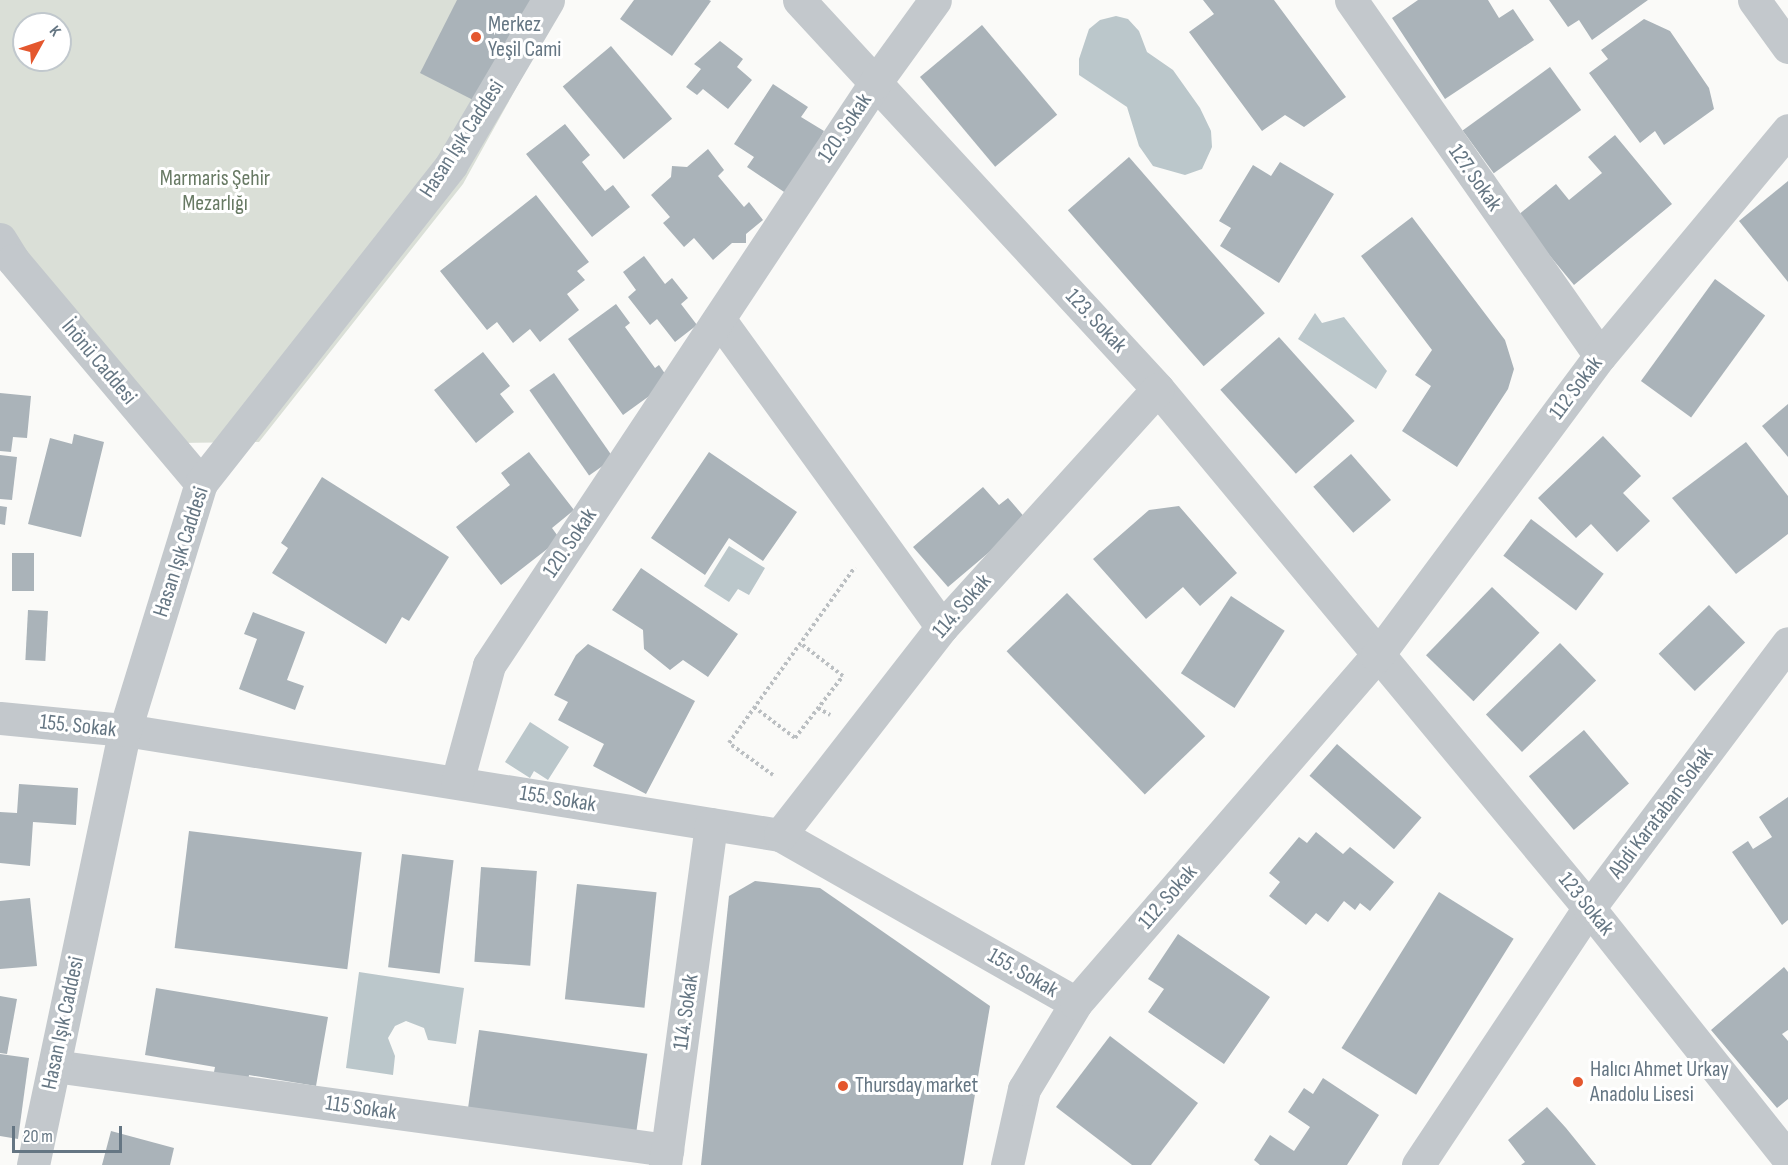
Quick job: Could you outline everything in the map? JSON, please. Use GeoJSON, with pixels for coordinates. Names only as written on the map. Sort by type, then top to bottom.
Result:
{"type":"FeatureCollection","features":[{"type":"Feature","properties":{"kind":"street","name":"Hasan Işık Caddesi"},"geometry":{"type":"LineString","coordinates":[[33,1165],[125,730],[201,483],[451,165],[548,0]]}},
{"type":"Feature","properties":{"kind":"street","name":"123. Sokak"},"geometry":{"type":"LineString","coordinates":[[799,0],[1158,388],[1377,656]]}},
{"type":"Feature","properties":{"kind":"street","name":"120. Sokak"},"geometry":{"type":"LineString","coordinates":[[457,782],[489,665],[875,83],[935,0]]}},
{"type":"Feature","properties":{"kind":"street","name":"127. Sokak"},"geometry":{"type":"LineString","coordinates":[[1351,0],[1600,356]]}},
{"type":"Feature","properties":{"kind":"street"},"geometry":{"type":"LineString","coordinates":[[1754,0],[1788,47]]}},
{"type":"Feature","properties":{"kind":"street","name":"112 Sokak"},"geometry":{"type":"LineString","coordinates":[[1377,656],[1600,356],[1788,130]]}},
{"type":"Feature","properties":{"kind":"street","name":"İnönü Caddesi"},"geometry":{"type":"LineString","coordinates":[[4,257],[201,483]]}},
{"type":"Feature","properties":{"kind":"street"},"geometry":{"type":"LineString","coordinates":[[719,319],[942,627]]}},
{"type":"Feature","properties":{"kind":"street","name":"114. Sokak"},"geometry":{"type":"LineString","coordinates":[[780,835],[942,627],[1158,388]]}},
{"type":"Feature","properties":{"kind":"street","name":"Abdi Karataban Sokak"},"geometry":{"type":"LineString","coordinates":[[1418,1165],[1589,908],[1788,643]]}},
{"type":"Feature","properties":{"kind":"street","name":"123 Sokak"},"geometry":{"type":"LineString","coordinates":[[1377,656],[1589,908],[1788,1158]]}},
{"type":"Feature","properties":{"kind":"street","name":"112. Sokak"},"geometry":{"type":"LineString","coordinates":[[1007,1165],[1024,1089],[1076,1003],[1377,656]]}},
{"type":"Feature","properties":{"kind":"street","name":"155. Sokak"},"geometry":{"type":"LineString","coordinates":[[0,718],[125,730],[780,835],[1076,1003]]}},
{"type":"Feature","properties":{"kind":"street","name":"114. Sokak"},"geometry":{"type":"LineString","coordinates":[[666,1157],[711,824]]}},
{"type":"Feature","properties":{"kind":"street","name":"115 Sokak"},"geometry":{"type":"LineString","coordinates":[[54,1065],[666,1157]]}},
{"type":"Feature","properties":{"kind":"path"},"geometry":{"type":"LineString","coordinates":[[773,775],[729,743],[876,537]]}},
{"type":"Feature","properties":{"kind":"path"},"geometry":{"type":"LineString","coordinates":[[754,707],[795,738],[843,676],[800,643]]}},
{"type":"Feature","properties":{"kind":"green space","name":"Marmaris Şehir Mezarlığı"},"geometry":{"type":"Polygon","coordinates":[[[0,0],[565,0],[463,184],[259,442],[177,443],[0,224],[0,0]]]}},
{"type":"Feature","properties":{"kind":"shaded area"},"geometry":{"type":"Polygon","coordinates":[[[1116,16],[1128,19],[1139,31],[1147,52],[1173,70],[1200,108],[1211,131],[1212,147],[1202,169],[1185,175],[1153,166],[1139,146],[1127,107],[1079,75],[1079,59],[1089,29],[1100,20],[1116,16]]]}},
{"type":"Feature","properties":{"kind":"shaded area"},"geometry":{"type":"Polygon","coordinates":[[[1315,313],[1322,323],[1344,317],[1387,371],[1376,389],[1298,339],[1315,313]]]}},
{"type":"Feature","properties":{"kind":"shaded area"},"geometry":{"type":"Polygon","coordinates":[[[729,546],[765,568],[749,595],[738,589],[729,602],[704,586],[729,546]]]}},
{"type":"Feature","properties":{"kind":"shaded area"},"geometry":{"type":"Polygon","coordinates":[[[530,722],[569,747],[548,780],[534,771],[530,778],[505,762],[530,722]]]}},
{"type":"Feature","properties":{"kind":"shaded area"},"geometry":{"type":"Polygon","coordinates":[[[359,972],[464,988],[456,1044],[428,1040],[424,1028],[406,1021],[395,1026],[388,1038],[395,1056],[393,1075],[346,1068],[359,972]]]}},
{"type":"Feature","properties":{"kind":"building","name":"Merkez Yeşil Cami"},"geometry":{"type":"Polygon","coordinates":[[[457,0],[531,0],[479,103],[420,73],[457,0]]]}},
{"type":"Feature","properties":{"kind":"building"},"geometry":{"type":"Polygon","coordinates":[[[634,0],[711,1],[672,56],[620,19],[634,0]]]}},
{"type":"Feature","properties":{"kind":"building"},"geometry":{"type":"Polygon","coordinates":[[[1203,0],[1274,0],[1346,97],[1304,127],[1285,115],[1262,131],[1189,32],[1214,14],[1203,0]]]}},
{"type":"Feature","properties":{"kind":"building"},"geometry":{"type":"Polygon","coordinates":[[[1418,0],[1488,0],[1499,18],[1513,9],[1534,40],[1445,99],[1392,18],[1418,0]]]}},
{"type":"Feature","properties":{"kind":"building"},"geometry":{"type":"Polygon","coordinates":[[[1549,0],[1648,0],[1592,40],[1579,20],[1568,27],[1549,0]]]}},
{"type":"Feature","properties":{"kind":"building"},"geometry":{"type":"Polygon","coordinates":[[[1644,19],[1670,31],[1709,88],[1714,109],[1664,145],[1655,131],[1640,143],[1589,73],[1608,59],[1601,50],[1644,19]]]}},
{"type":"Feature","properties":{"kind":"building"},"geometry":{"type":"Polygon","coordinates":[[[982,25],[1057,115],[995,167],[920,77],[982,25]]]}},
{"type":"Feature","properties":{"kind":"building"},"geometry":{"type":"Polygon","coordinates":[[[720,41],[743,59],[737,67],[752,80],[728,109],[703,89],[697,95],[686,87],[701,69],[694,64],[720,41]]]}},
{"type":"Feature","properties":{"kind":"building"},"geometry":{"type":"Polygon","coordinates":[[[611,46],[672,119],[624,159],[563,86],[611,46]]]}},
{"type":"Feature","properties":{"kind":"building"},"geometry":{"type":"Polygon","coordinates":[[[1550,67],[1581,110],[1494,173],[1463,130],[1550,67]]]}},
{"type":"Feature","properties":{"kind":"building"},"geometry":{"type":"Polygon","coordinates":[[[773,84],[808,107],[801,117],[824,131],[790,196],[747,167],[754,157],[734,144],[773,84]]]}},
{"type":"Feature","properties":{"kind":"building"},"geometry":{"type":"Polygon","coordinates":[[[565,124],[590,155],[582,162],[605,191],[613,185],[630,207],[592,237],[526,154],[565,124]]]}},
{"type":"Feature","properties":{"kind":"building"},"geometry":{"type":"Polygon","coordinates":[[[1615,135],[1672,204],[1574,285],[1517,216],[1556,184],[1569,200],[1602,173],[1588,157],[1615,135]]]}},
{"type":"Feature","properties":{"kind":"building"},"geometry":{"type":"Polygon","coordinates":[[[708,149],[724,170],[718,176],[744,207],[749,202],[763,220],[746,234],[746,243],[732,243],[713,260],[694,238],[684,247],[663,223],[670,217],[651,195],[671,177],[672,166],[687,167],[708,149]]]}},
{"type":"Feature","properties":{"kind":"building"},"geometry":{"type":"Polygon","coordinates":[[[1129,157],[1265,313],[1204,366],[1068,210],[1129,157]]]}},
{"type":"Feature","properties":{"kind":"building"},"geometry":{"type":"Polygon","coordinates":[[[1280,162],[1334,194],[1279,283],[1220,246],[1231,228],[1219,221],[1253,165],[1271,176],[1280,162]]]}},
{"type":"Feature","properties":{"kind":"building"},"geometry":{"type":"Polygon","coordinates":[[[1788,181],[1788,282],[1739,221],[1788,181]]]}},
{"type":"Feature","properties":{"kind":"building"},"geometry":{"type":"Polygon","coordinates":[[[536,195],[589,262],[577,271],[585,280],[567,294],[579,310],[540,342],[530,329],[513,343],[497,322],[487,330],[440,271],[536,195]]]}},
{"type":"Feature","properties":{"kind":"building"},"geometry":{"type":"Polygon","coordinates":[[[1412,217],[1505,340],[1514,369],[1508,389],[1457,467],[1402,431],[1431,386],[1415,375],[1432,350],[1361,256],[1412,217]]]}},
{"type":"Feature","properties":{"kind":"building"},"geometry":{"type":"Polygon","coordinates":[[[644,256],[665,284],[672,278],[688,298],[681,304],[697,325],[675,342],[657,319],[650,325],[628,297],[636,290],[623,272],[644,256]]]}},
{"type":"Feature","properties":{"kind":"building"},"geometry":{"type":"Polygon","coordinates":[[[1715,279],[1765,315],[1691,417],[1641,381],[1715,279]]]}},
{"type":"Feature","properties":{"kind":"building"},"geometry":{"type":"Polygon","coordinates":[[[616,304],[630,323],[625,327],[655,368],[659,365],[670,381],[623,415],[568,339],[616,304]]]}},
{"type":"Feature","properties":{"kind":"building"},"geometry":{"type":"Polygon","coordinates":[[[1279,337],[1355,421],[1296,474],[1220,390],[1279,337]]]}},
{"type":"Feature","properties":{"kind":"building"},"geometry":{"type":"Polygon","coordinates":[[[483,352],[510,386],[500,394],[514,412],[476,443],[434,390],[483,352]]]}},
{"type":"Feature","properties":{"kind":"building"},"geometry":{"type":"Polygon","coordinates":[[[554,373],[614,458],[589,475],[529,390],[554,373]]]}},
{"type":"Feature","properties":{"kind":"building"},"geometry":{"type":"Polygon","coordinates":[[[0,393],[31,396],[27,438],[13,437],[11,452],[0,451],[0,393]]]}},
{"type":"Feature","properties":{"kind":"building"},"geometry":{"type":"Polygon","coordinates":[[[1788,404],[1788,457],[1762,426],[1788,404]]]}},
{"type":"Feature","properties":{"kind":"building"},"geometry":{"type":"Polygon","coordinates":[[[74,434],[104,442],[81,537],[28,524],[50,438],[72,444],[74,434]]]}},
{"type":"Feature","properties":{"kind":"building"},"geometry":{"type":"Polygon","coordinates":[[[1603,436],[1641,476],[1623,493],[1650,521],[1617,552],[1591,524],[1576,538],[1538,498],[1603,436]]]}},
{"type":"Feature","properties":{"kind":"building"},"geometry":{"type":"Polygon","coordinates":[[[1746,442],[1788,496],[1788,534],[1736,574],[1672,498],[1746,442]]]}},
{"type":"Feature","properties":{"kind":"building"},"geometry":{"type":"Polygon","coordinates":[[[529,452],[574,510],[552,528],[560,539],[501,585],[456,527],[510,485],[501,473],[529,452]]]}},
{"type":"Feature","properties":{"kind":"building"},"geometry":{"type":"Polygon","coordinates":[[[709,452],[797,512],[763,561],[729,538],[705,575],[651,538],[709,452]]]}},
{"type":"Feature","properties":{"kind":"building"},"geometry":{"type":"Polygon","coordinates":[[[1351,454],[1391,500],[1353,533],[1313,487],[1351,454]]]}},
{"type":"Feature","properties":{"kind":"building"},"geometry":{"type":"Polygon","coordinates":[[[0,455],[17,457],[12,500],[0,499],[0,455]]]}},
{"type":"Feature","properties":{"kind":"building"},"geometry":{"type":"Polygon","coordinates":[[[322,477],[449,557],[409,621],[402,617],[386,644],[272,573],[288,548],[281,543],[322,477]]]}},
{"type":"Feature","properties":{"kind":"building"},"geometry":{"type":"Polygon","coordinates":[[[983,487],[999,505],[1008,498],[1027,520],[948,587],[913,547],[983,487]]]}},
{"type":"Feature","properties":{"kind":"building"},"geometry":{"type":"Polygon","coordinates":[[[0,506],[7,507],[5,525],[0,524],[0,506]]]}},
{"type":"Feature","properties":{"kind":"building"},"geometry":{"type":"Polygon","coordinates":[[[1179,506],[1237,573],[1200,606],[1183,587],[1146,619],[1093,559],[1149,510],[1179,506]]]}},
{"type":"Feature","properties":{"kind":"building"},"geometry":{"type":"Polygon","coordinates":[[[1531,519],[1604,574],[1576,611],[1503,556],[1531,519]]]}},
{"type":"Feature","properties":{"kind":"building"},"geometry":{"type":"Polygon","coordinates":[[[12,553],[34,553],[34,591],[12,591],[12,553]]]}},
{"type":"Feature","properties":{"kind":"building"},"geometry":{"type":"Polygon","coordinates":[[[641,568],[738,634],[708,677],[683,660],[670,670],[644,649],[643,630],[612,610],[641,568]]]}},
{"type":"Feature","properties":{"kind":"building"},"geometry":{"type":"Polygon","coordinates":[[[1492,587],[1539,633],[1473,701],[1426,655],[1492,587]]]}},
{"type":"Feature","properties":{"kind":"building"},"geometry":{"type":"Polygon","coordinates":[[[1067,593],[1205,736],[1145,794],[1007,651],[1067,593]]]}},
{"type":"Feature","properties":{"kind":"building"},"geometry":{"type":"Polygon","coordinates":[[[1231,596],[1285,631],[1235,708],[1181,673],[1231,596]]]}},
{"type":"Feature","properties":{"kind":"building"},"geometry":{"type":"Polygon","coordinates":[[[1709,605],[1745,642],[1695,691],[1659,654],[1709,605]]]}},
{"type":"Feature","properties":{"kind":"building"},"geometry":{"type":"Polygon","coordinates":[[[28,610],[48,611],[45,661],[25,660],[28,610]]]}},
{"type":"Feature","properties":{"kind":"building"},"geometry":{"type":"Polygon","coordinates":[[[253,612],[305,632],[287,680],[304,686],[295,710],[239,689],[257,639],[244,634],[253,612]]]}},
{"type":"Feature","properties":{"kind":"building"},"geometry":{"type":"Polygon","coordinates":[[[1560,643],[1596,680],[1522,752],[1486,715],[1560,643]]]}},
{"type":"Feature","properties":{"kind":"building"},"geometry":{"type":"Polygon","coordinates":[[[588,644],[695,701],[646,794],[593,766],[604,744],[558,720],[568,702],[554,695],[576,655],[588,644]]]}},
{"type":"Feature","properties":{"kind":"building"},"geometry":{"type":"Polygon","coordinates":[[[1584,730],[1629,784],[1574,830],[1529,776],[1584,730]]]}},
{"type":"Feature","properties":{"kind":"building"},"geometry":{"type":"Polygon","coordinates":[[[1337,744],[1422,817],[1394,849],[1309,776],[1337,744]]]}},
{"type":"Feature","properties":{"kind":"building"},"geometry":{"type":"Polygon","coordinates":[[[19,784],[78,788],[76,825],[33,822],[30,866],[0,863],[0,812],[17,813],[19,784]]]}},
{"type":"Feature","properties":{"kind":"building"},"geometry":{"type":"Polygon","coordinates":[[[1788,797],[1788,920],[1782,925],[1732,852],[1748,841],[1753,849],[1772,837],[1759,817],[1788,797]]]}},
{"type":"Feature","properties":{"kind":"building"},"geometry":{"type":"Polygon","coordinates":[[[189,831],[362,852],[347,969],[175,948],[189,831]]]}},
{"type":"Feature","properties":{"kind":"building"},"geometry":{"type":"Polygon","coordinates":[[[1316,832],[1343,854],[1350,847],[1394,882],[1370,911],[1360,903],[1355,910],[1344,901],[1328,922],[1316,913],[1306,925],[1269,896],[1280,882],[1269,873],[1299,837],[1307,843],[1316,832]]]}},
{"type":"Feature","properties":{"kind":"building"},"geometry":{"type":"Polygon","coordinates":[[[402,854],[454,860],[440,973],[388,967],[402,854]]]}},
{"type":"Feature","properties":{"kind":"building"},"geometry":{"type":"Polygon","coordinates":[[[481,867],[537,871],[530,966],[474,962],[481,867]]]}},
{"type":"Feature","properties":{"kind":"building","name":"Thursday market"},"geometry":{"type":"Polygon","coordinates":[[[755,881],[820,888],[990,1006],[963,1165],[701,1165],[729,896],[755,881]]]}},
{"type":"Feature","properties":{"kind":"building"},"geometry":{"type":"Polygon","coordinates":[[[577,884],[657,892],[644,1008],[565,999],[577,884]]]}},
{"type":"Feature","properties":{"kind":"building"},"geometry":{"type":"Polygon","coordinates":[[[1439,892],[1514,939],[1416,1095],[1341,1048],[1439,892]]]}},
{"type":"Feature","properties":{"kind":"building"},"geometry":{"type":"Polygon","coordinates":[[[30,898],[37,966],[0,969],[0,901],[30,898]]]}},
{"type":"Feature","properties":{"kind":"building"},"geometry":{"type":"Polygon","coordinates":[[[1178,934],[1270,997],[1224,1064],[1148,1012],[1164,989],[1148,979],[1178,934]]]}},
{"type":"Feature","properties":{"kind":"building"},"geometry":{"type":"Polygon","coordinates":[[[1784,967],[1788,972],[1788,1030],[1782,1034],[1788,1041],[1788,1099],[1777,1108],[1711,1030],[1784,967]]]}},
{"type":"Feature","properties":{"kind":"building"},"geometry":{"type":"Polygon","coordinates":[[[156,988],[328,1017],[316,1086],[249,1075],[247,1088],[212,1082],[215,1067],[145,1055],[156,988]]]}},
{"type":"Feature","properties":{"kind":"building"},"geometry":{"type":"Polygon","coordinates":[[[0,996],[17,999],[7,1054],[0,1053],[0,996]]]}},
{"type":"Feature","properties":{"kind":"building"},"geometry":{"type":"Polygon","coordinates":[[[479,1030],[647,1054],[636,1134],[468,1110],[479,1030]]]}},
{"type":"Feature","properties":{"kind":"building"},"geometry":{"type":"Polygon","coordinates":[[[1110,1036],[1198,1103],[1151,1165],[1132,1165],[1056,1107],[1110,1036]]]}},
{"type":"Feature","properties":{"kind":"building"},"geometry":{"type":"Polygon","coordinates":[[[0,1054],[29,1058],[18,1139],[0,1136],[0,1054]]]}},
{"type":"Feature","properties":{"kind":"building"},"geometry":{"type":"Polygon","coordinates":[[[1323,1078],[1379,1115],[1347,1165],[1260,1165],[1254,1160],[1270,1135],[1294,1151],[1310,1127],[1288,1112],[1304,1088],[1313,1094],[1323,1078]]]}},
{"type":"Feature","properties":{"kind":"building"},"geometry":{"type":"Polygon","coordinates":[[[1547,1107],[1596,1165],[1521,1165],[1525,1162],[1508,1140],[1547,1107]]]}},
{"type":"Feature","properties":{"kind":"building"},"geometry":{"type":"Polygon","coordinates":[[[111,1131],[174,1148],[170,1165],[102,1165],[111,1131]]]}},
{"type":"Feature","properties":{"kind":"place","name":"Merkez Yeşil Cami"},"geometry":{"type":"Point","coordinates":[476,37]}},
{"type":"Feature","properties":{"kind":"place","name":"Halıcı Ahmet Urkay Anadolu Lisesi"},"geometry":{"type":"Point","coordinates":[1578,1082]}},
{"type":"Feature","properties":{"kind":"place","name":"Thursday market"},"geometry":{"type":"Point","coordinates":[843,1086]}}]}
